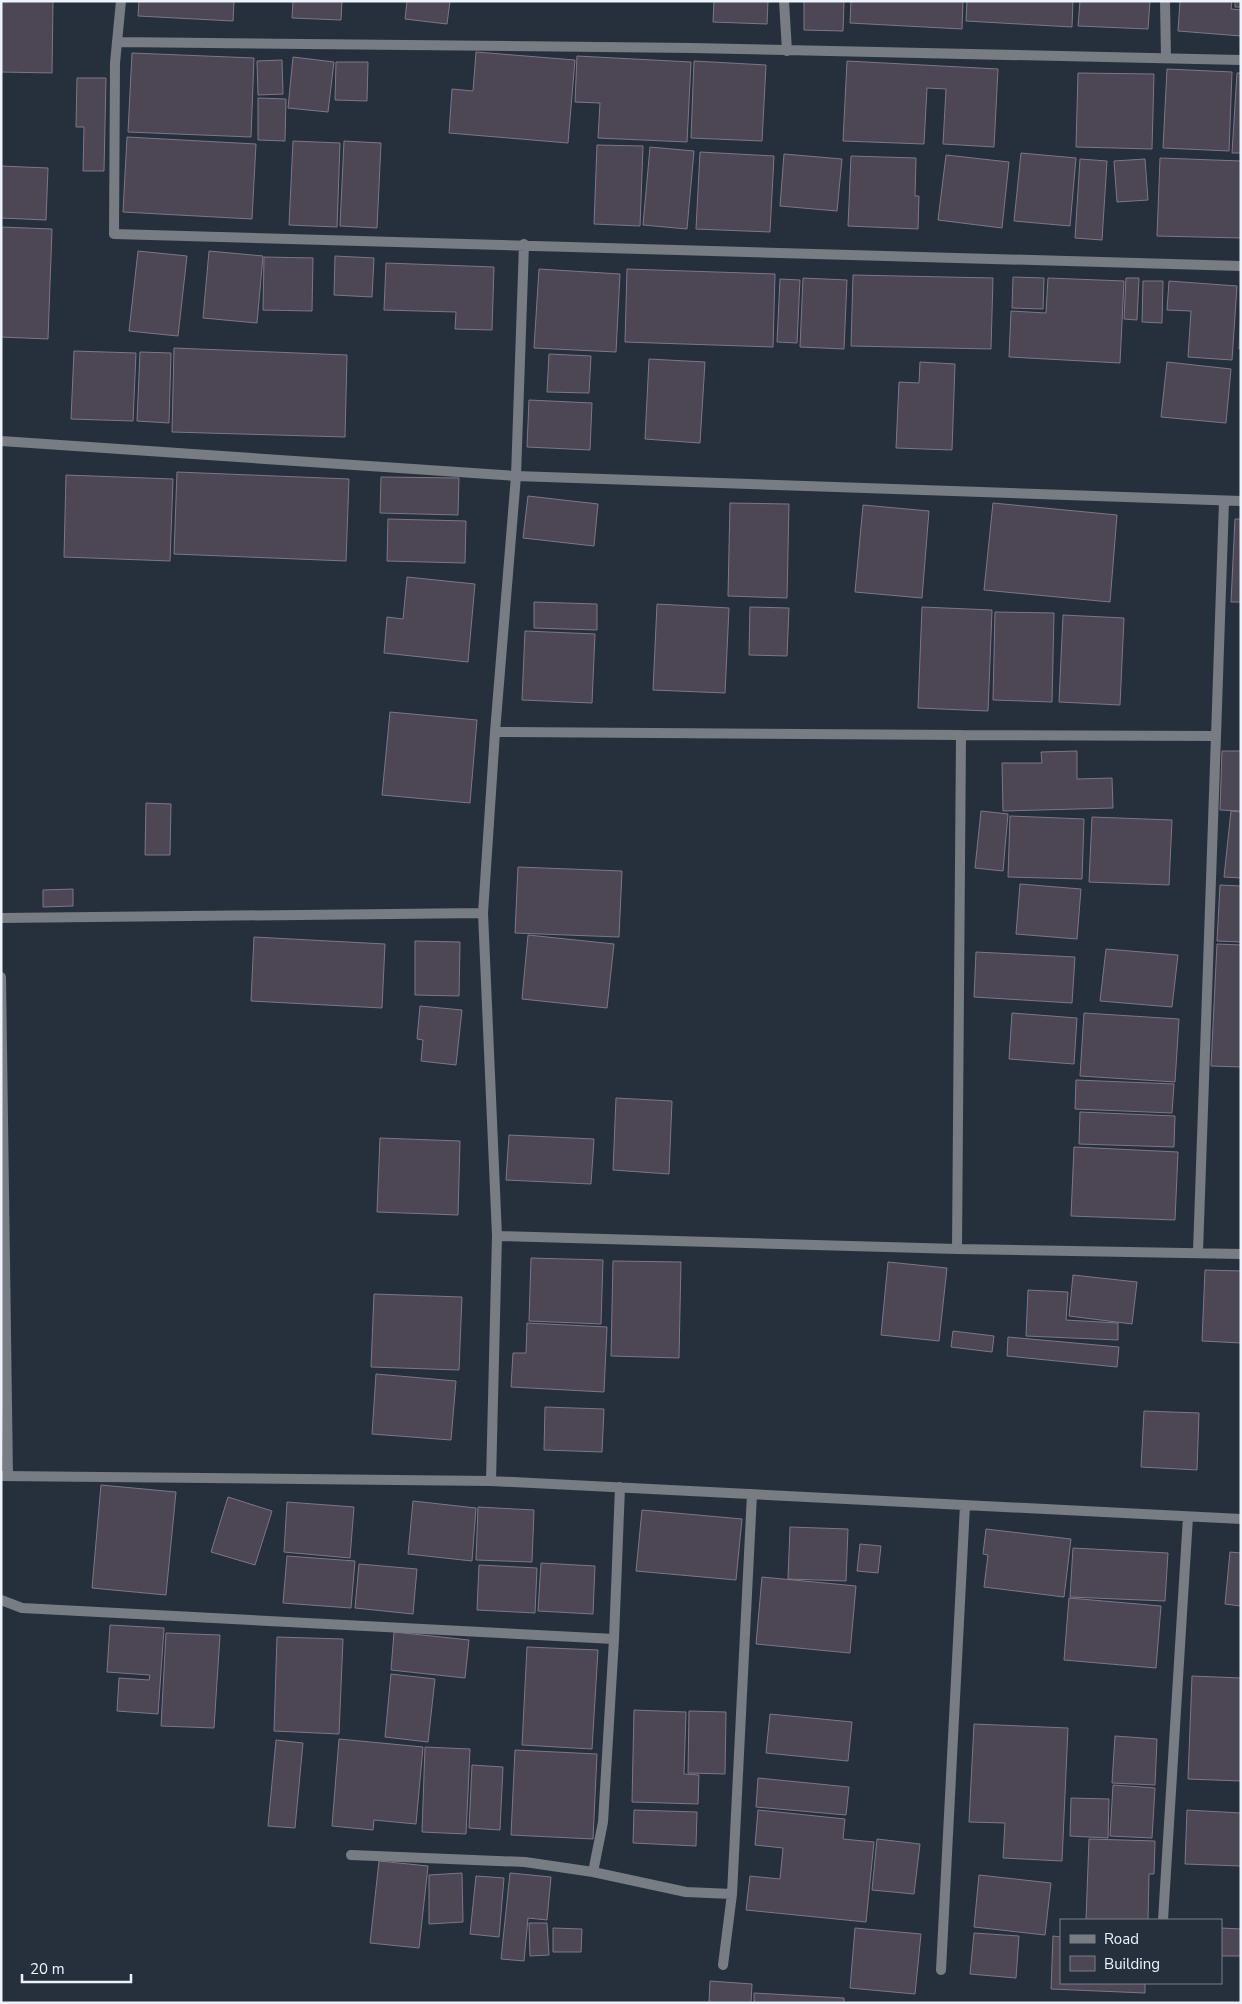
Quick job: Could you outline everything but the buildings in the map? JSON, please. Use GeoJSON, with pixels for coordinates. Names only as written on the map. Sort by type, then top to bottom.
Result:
{"type":"FeatureCollection","features":[{"type":"Feature","properties":{"kind":"street"},"geometry":{"type":"LineString","coordinates":[[121,1],[115,63],[114,234],[524,244],[1241,266]]}},
{"type":"Feature","properties":{"kind":"street"},"geometry":{"type":"LineString","coordinates":[[784,1],[787,51]]}},
{"type":"Feature","properties":{"kind":"street"},"geometry":{"type":"LineString","coordinates":[[1165,1],[1166,58]]}},
{"type":"Feature","properties":{"kind":"street"},"geometry":{"type":"LineString","coordinates":[[117,42],[787,51],[1241,60]]}},
{"type":"Feature","properties":{"kind":"street"},"geometry":{"type":"LineString","coordinates":[[491,1481],[497,1236],[483,913],[495,732],[516,476],[524,244]]}},
{"type":"Feature","properties":{"kind":"street"},"geometry":{"type":"LineString","coordinates":[[1,441],[516,476],[1241,501]]}},
{"type":"Feature","properties":{"kind":"street"},"geometry":{"type":"LineString","coordinates":[[1198,1252],[1224,500]]}},
{"type":"Feature","properties":{"kind":"street"},"geometry":{"type":"LineString","coordinates":[[495,732],[1216,736]]}},
{"type":"Feature","properties":{"kind":"street"},"geometry":{"type":"LineString","coordinates":[[956,1249],[961,735]]}},
{"type":"Feature","properties":{"kind":"street"},"geometry":{"type":"LineString","coordinates":[[1,918],[483,913]]}},
{"type":"Feature","properties":{"kind":"street"},"geometry":{"type":"LineString","coordinates":[[1,977],[5,1476],[491,1481],[1241,1520]]}},
{"type":"Feature","properties":{"kind":"street"},"geometry":{"type":"LineString","coordinates":[[497,1236],[956,1249],[1241,1254]]}},
{"type":"Feature","properties":{"kind":"street"},"geometry":{"type":"LineString","coordinates":[[593,1872],[603,1822],[614,1639],[620,1487]]}},
{"type":"Feature","properties":{"kind":"street"},"geometry":{"type":"LineString","coordinates":[[722,1965],[732,1894],[752,1494]]}},
{"type":"Feature","properties":{"kind":"street"},"geometry":{"type":"LineString","coordinates":[[941,1970],[965,1505]]}},
{"type":"Feature","properties":{"kind":"street"},"geometry":{"type":"LineString","coordinates":[[1163,1919],[1188,1517]]}},
{"type":"Feature","properties":{"kind":"street"},"geometry":{"type":"LineString","coordinates":[[1,1600],[22,1608],[614,1639]]}},
{"type":"Feature","properties":{"kind":"street"},"geometry":{"type":"LineString","coordinates":[[352,1855],[525,1862],[593,1872],[686,1892],[732,1894]]}}]}
